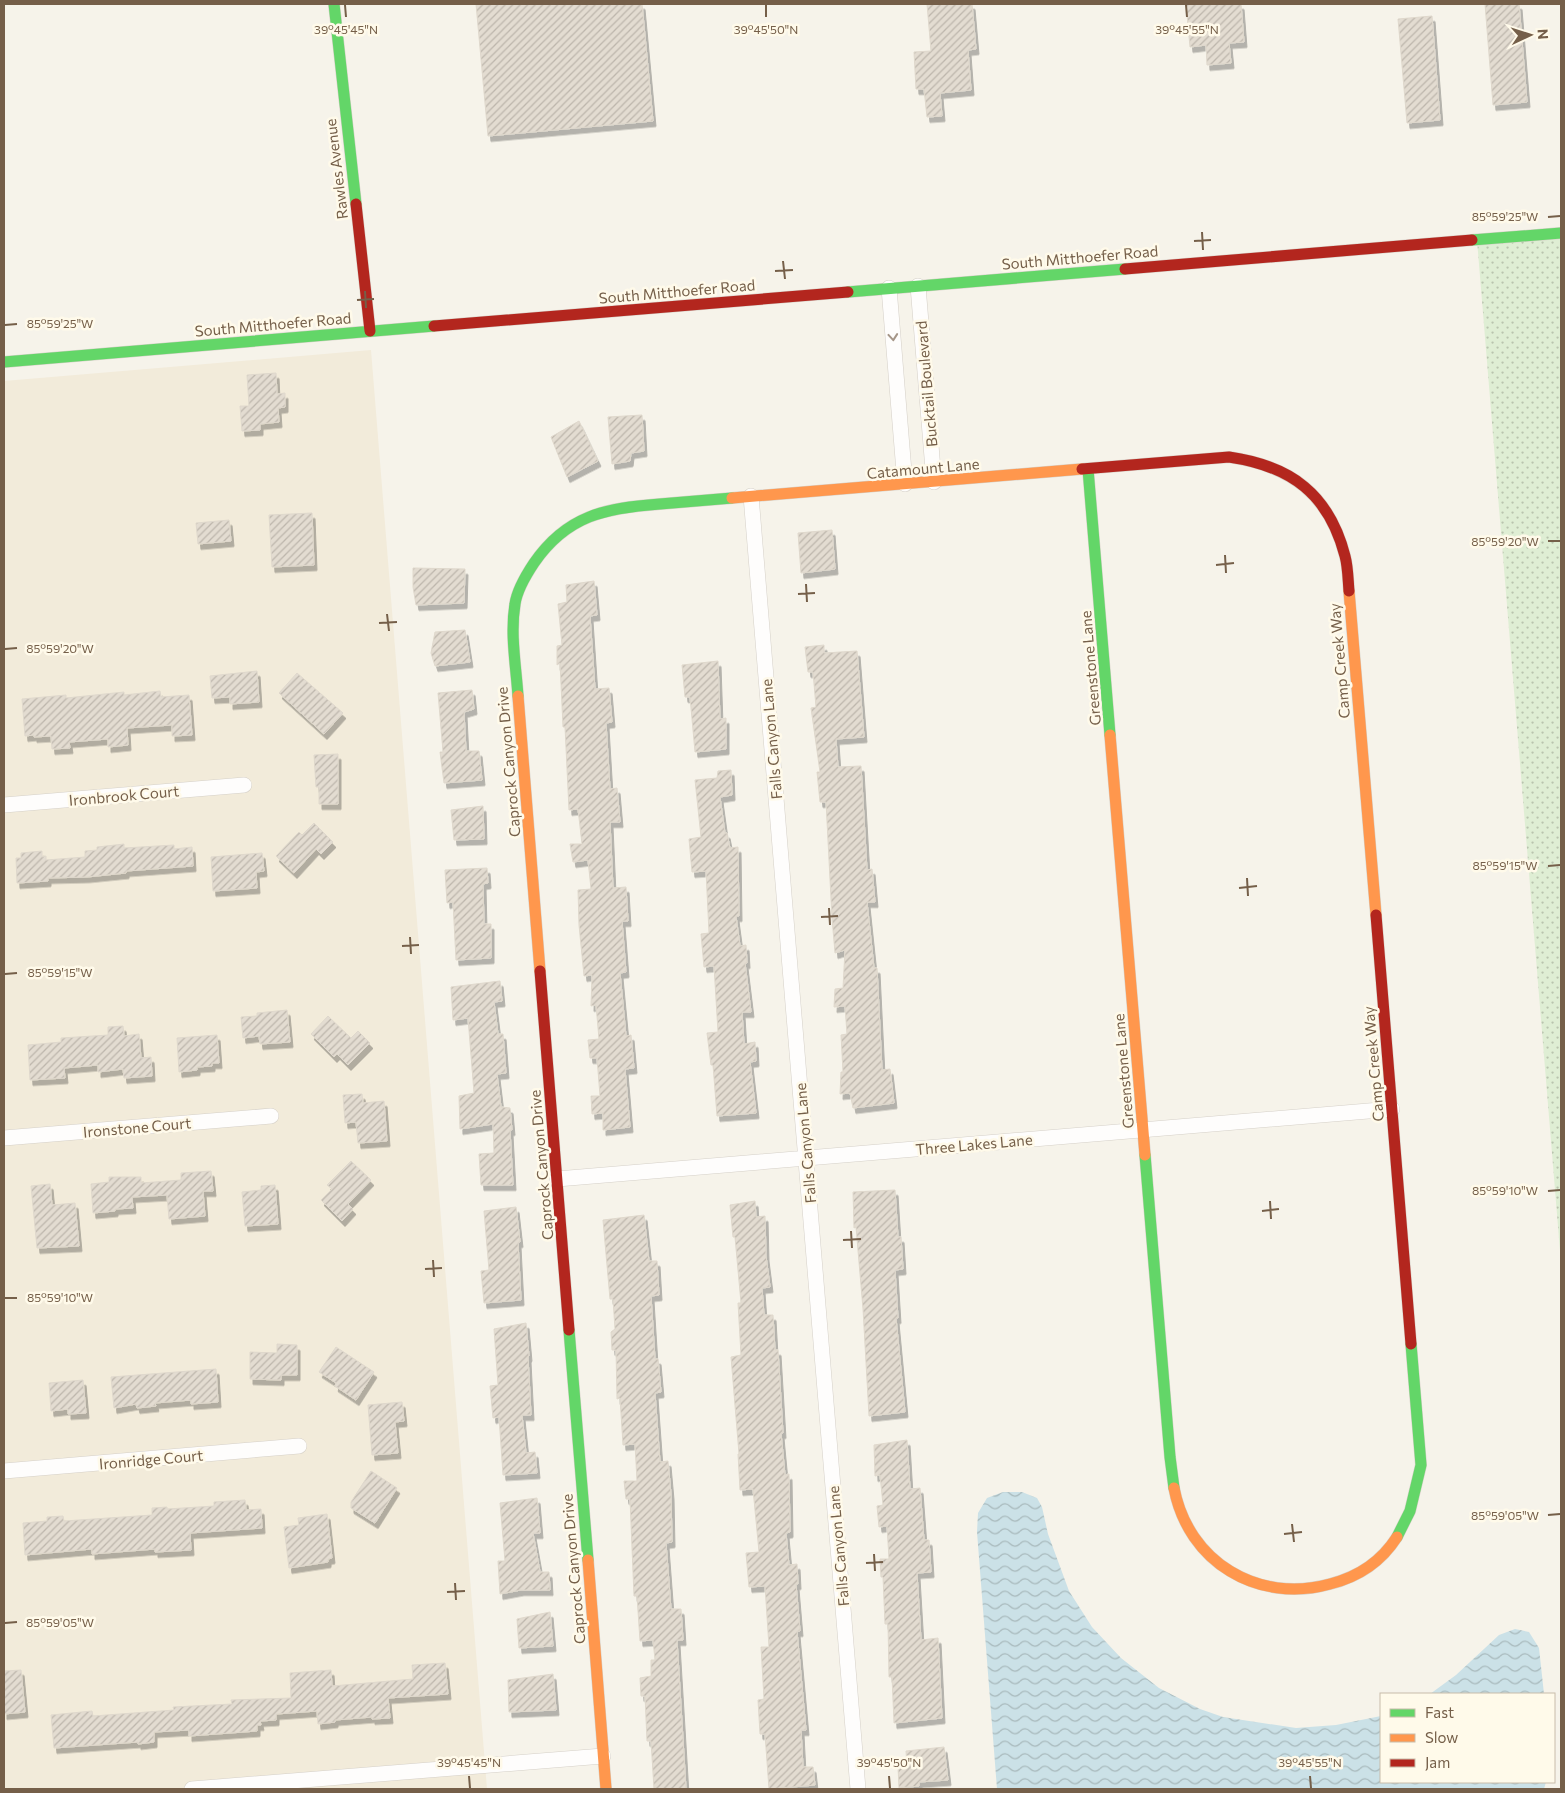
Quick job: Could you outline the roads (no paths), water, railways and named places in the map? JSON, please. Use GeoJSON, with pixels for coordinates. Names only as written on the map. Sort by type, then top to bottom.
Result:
{"type":"FeatureCollection","features":[{"type":"Feature","properties":{"kind":"street","name":"Rawles Avenue"},"geometry":{"type":"LineString","coordinates":[[334,4],[370,331]]}},
{"type":"Feature","properties":{"kind":"street","name":"South Mitthoefer Road"},"geometry":{"type":"LineString","coordinates":[[4,362],[1561,233]]}},
{"type":"Feature","properties":{"kind":"street","name":"Bucktail Boulevard"},"geometry":{"type":"LineString","coordinates":[[918,286],[934,482]]}},
{"type":"Feature","properties":{"kind":"street","name":"Bucktail Boulevard"},"geometry":{"type":"LineString","coordinates":[[889,288],[905,484]]}},
{"type":"Feature","properties":{"kind":"street","name":"Catamount Lane"},"geometry":{"type":"LineString","coordinates":[[546,547],[570,526],[593,514],[620,507],[1229,457],[1267,464],[1289,475],[1307,488]]}},
{"type":"Feature","properties":{"kind":"street","name":"Greenstone Lane"},"geometry":{"type":"LineString","coordinates":[[1088,469],[1170,1457],[1179,1507],[1186,1524],[1197,1540],[1208,1554],[1227,1570],[1268,1588],[1306,1590]]}},
{"type":"Feature","properties":{"kind":"street","name":"Camp Creek Way"},"geometry":{"type":"LineString","coordinates":[[1306,1590],[1348,1579],[1367,1568],[1385,1554],[1409,1516],[1417,1490],[1421,1466],[1346,558],[1332,521],[1320,502],[1307,488]]}},
{"type":"Feature","properties":{"kind":"street","name":"Falls Canyon Lane"},"geometry":{"type":"LineString","coordinates":[[751,496],[858,1789]]}},
{"type":"Feature","properties":{"kind":"street","name":"Caprock Canyon Drive"},"geometry":{"type":"LineString","coordinates":[[546,547],[528,573],[516,601],[513,634],[606,1789]]}},
{"type":"Feature","properties":{"kind":"street","name":"Ironbrook Court"},"geometry":{"type":"LineString","coordinates":[[4,805],[244,785]]}},
{"type":"Feature","properties":{"kind":"street","name":"Three Lakes Lane"},"geometry":{"type":"LineString","coordinates":[[557,1179],[1392,1109]]}},
{"type":"Feature","properties":{"kind":"street","name":"Ironstone Court"},"geometry":{"type":"LineString","coordinates":[[4,1138],[271,1116]]}},
{"type":"Feature","properties":{"kind":"street","name":"Ironridge Court"},"geometry":{"type":"LineString","coordinates":[[4,1471],[299,1446]]}},
{"type":"Feature","properties":{"kind":"street"},"geometry":{"type":"LineString","coordinates":[[192,1789],[603,1756]]}},
{"type":"Feature","properties":{"kind":"water"},"geometry":{"type":"Polygon","coordinates":[[[1003,1492],[1022,1492],[1037,1498],[1042,1507],[1048,1534],[1069,1591],[1092,1627],[1121,1658],[1159,1688],[1200,1709],[1223,1717],[1296,1728],[1336,1725],[1380,1716],[1380,1783],[1546,1783],[1544,1789],[997,1789],[977,1532],[978,1513],[987,1498],[1003,1492]]]}},
{"type":"Feature","properties":{"kind":"water"},"geometry":{"type":"Polygon","coordinates":[[[1515,1629],[1529,1632],[1539,1648],[1544,1693],[1431,1693],[1456,1675],[1499,1635],[1515,1629]]]}}]}
